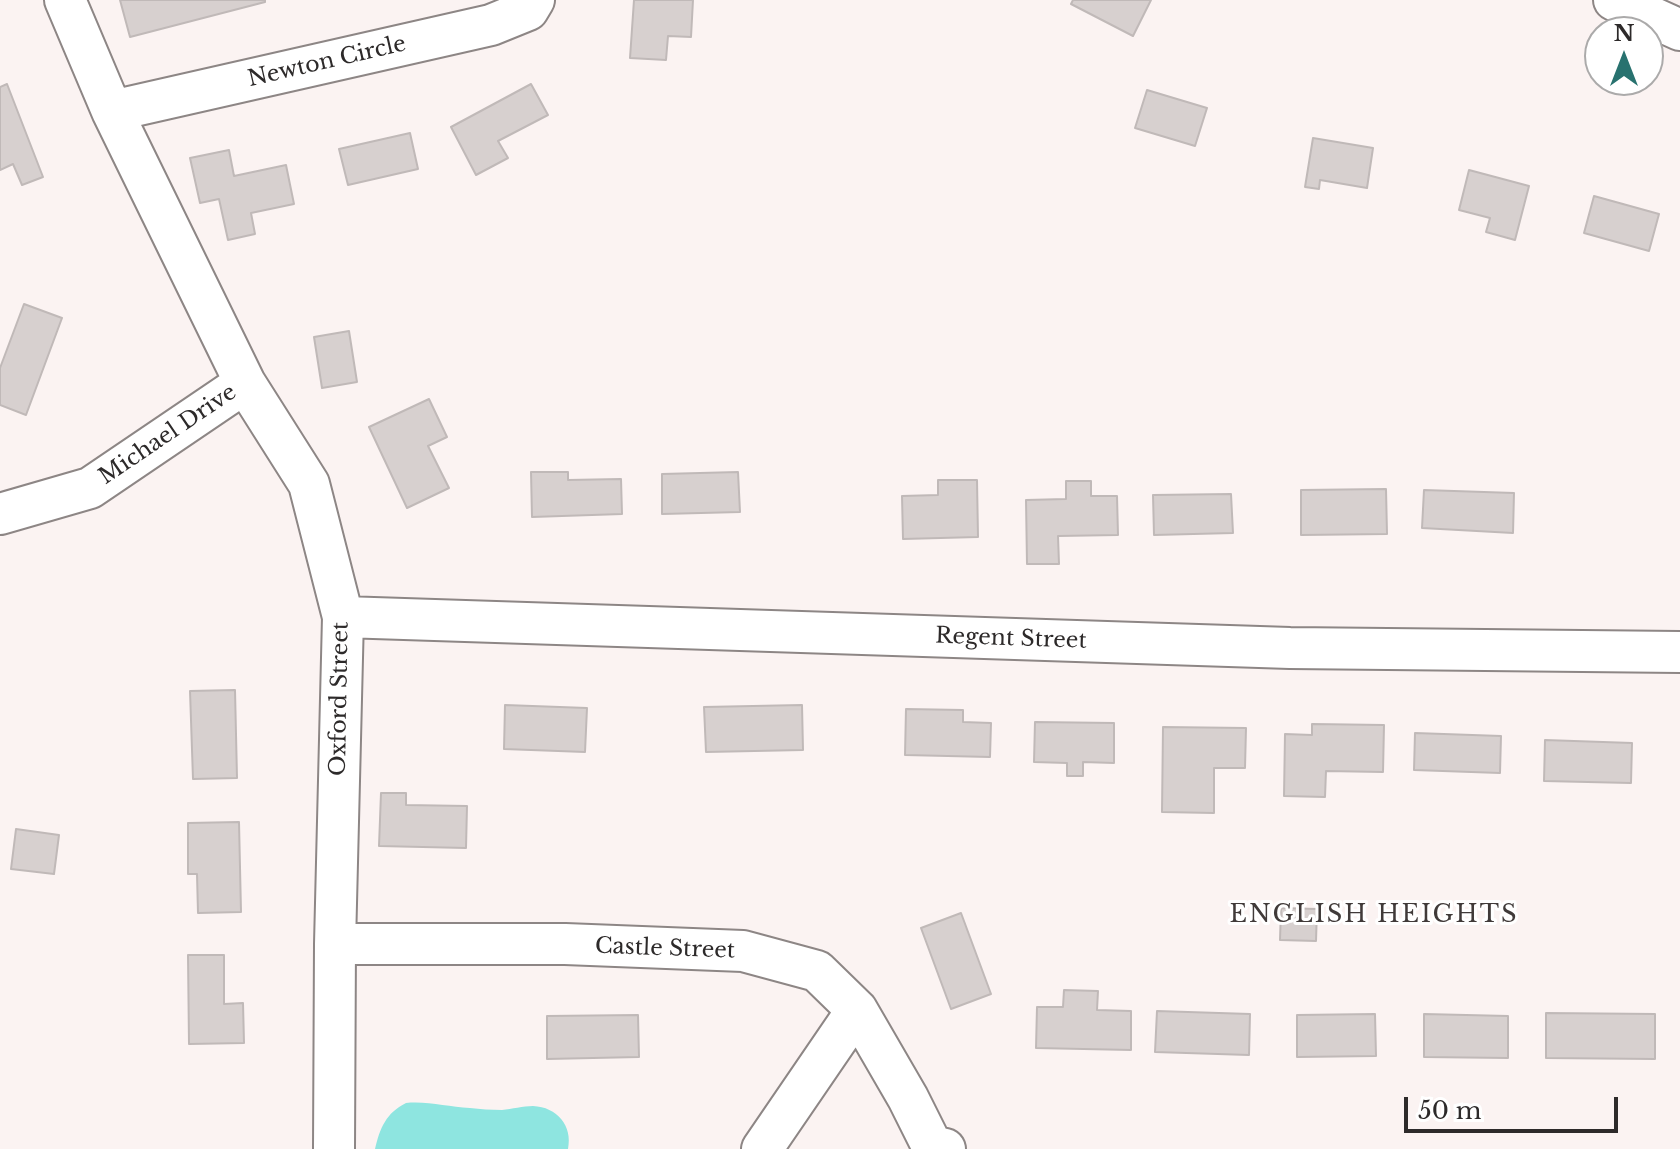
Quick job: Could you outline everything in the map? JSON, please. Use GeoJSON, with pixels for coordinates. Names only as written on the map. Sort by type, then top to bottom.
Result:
{"type":"FeatureCollection","features":[{"type":"Feature","properties":{"kind":"street"},"geometry":{"type":"LineString","coordinates":[[65,0],[112,111]]}},
{"type":"Feature","properties":{"kind":"street","name":"Newton Circle"},"geometry":{"type":"LineString","coordinates":[[112,111],[491,25],[528,10],[534,0]]}},
{"type":"Feature","properties":{"kind":"street"},"geometry":{"type":"LineString","coordinates":[[1614,0],[1680,30]]}},
{"type":"Feature","properties":{"kind":"street","name":"Oxford Street"},"geometry":{"type":"LineString","coordinates":[[112,111],[245,383],[309,484],[343,617],[335,944],[334,1149]]}},
{"type":"Feature","properties":{"kind":"street","name":"Michael Drive"},"geometry":{"type":"LineString","coordinates":[[0,514],[90,488],[245,383]]}},
{"type":"Feature","properties":{"kind":"street","name":"Regent Street"},"geometry":{"type":"LineString","coordinates":[[343,617],[1290,648],[1680,652]]}},
{"type":"Feature","properties":{"kind":"street","name":"Castle Street"},"geometry":{"type":"LineString","coordinates":[[335,944],[565,944],[743,951],[817,971],[857,1010],[935,1148]]}},
{"type":"Feature","properties":{"kind":"street"},"geometry":{"type":"LineString","coordinates":[[762,1149],[857,1010]]}},
{"type":"Feature","properties":{"kind":"water"},"geometry":{"type":"Polygon","coordinates":[[[406,1103],[494,1110],[542,1107],[561,1119],[568,1133],[568,1149],[375,1149],[385,1122],[393,1111],[406,1103]]]}},
{"type":"Feature","properties":{"kind":"building"},"geometry":{"type":"Polygon","coordinates":[[[120,0],[265,0],[265,2],[130,37],[120,0]]]}},
{"type":"Feature","properties":{"kind":"building"},"geometry":{"type":"Polygon","coordinates":[[[634,0],[693,0],[691,37],[668,36],[666,60],[630,58],[634,0]]]}},
{"type":"Feature","properties":{"kind":"building"},"geometry":{"type":"Polygon","coordinates":[[[1073,0],[1151,0],[1133,36],[1071,4],[1073,0]]]}},
{"type":"Feature","properties":{"kind":"building"},"geometry":{"type":"Polygon","coordinates":[[[7,84],[43,177],[22,185],[13,164],[0,170],[0,87],[7,84]]]}},
{"type":"Feature","properties":{"kind":"building"},"geometry":{"type":"Polygon","coordinates":[[[531,84],[548,115],[498,141],[508,158],[476,175],[451,127],[531,84]]]}},
{"type":"Feature","properties":{"kind":"building"},"geometry":{"type":"Polygon","coordinates":[[[1147,90],[1207,108],[1195,146],[1135,128],[1147,90]]]}},
{"type":"Feature","properties":{"kind":"building"},"geometry":{"type":"Polygon","coordinates":[[[410,133],[418,169],[348,185],[339,149],[410,133]]]}},
{"type":"Feature","properties":{"kind":"building"},"geometry":{"type":"Polygon","coordinates":[[[1313,138],[1373,148],[1367,188],[1320,180],[1319,189],[1305,187],[1313,138]]]}},
{"type":"Feature","properties":{"kind":"building"},"geometry":{"type":"Polygon","coordinates":[[[229,150],[234,176],[286,165],[294,204],[251,213],[255,234],[228,240],[219,199],[200,203],[190,158],[229,150]]]}},
{"type":"Feature","properties":{"kind":"building"},"geometry":{"type":"Polygon","coordinates":[[[1469,170],[1529,186],[1515,240],[1486,232],[1490,218],[1459,210],[1469,170]]]}},
{"type":"Feature","properties":{"kind":"building"},"geometry":{"type":"Polygon","coordinates":[[[1594,196],[1659,214],[1649,251],[1584,233],[1594,196]]]}},
{"type":"Feature","properties":{"kind":"building"},"geometry":{"type":"Polygon","coordinates":[[[24,304],[62,318],[26,415],[0,405],[0,368],[24,304]]]}},
{"type":"Feature","properties":{"kind":"building"},"geometry":{"type":"Polygon","coordinates":[[[349,331],[357,382],[322,388],[314,337],[349,331]]]}},
{"type":"Feature","properties":{"kind":"building"},"geometry":{"type":"Polygon","coordinates":[[[429,399],[447,437],[428,446],[449,488],[407,508],[369,427],[429,399]]]}},
{"type":"Feature","properties":{"kind":"building"},"geometry":{"type":"Polygon","coordinates":[[[531,472],[568,472],[568,480],[621,479],[622,514],[532,517],[531,472]]]}},
{"type":"Feature","properties":{"kind":"building"},"geometry":{"type":"Polygon","coordinates":[[[738,472],[740,512],[662,514],[662,474],[738,472]]]}},
{"type":"Feature","properties":{"kind":"building"},"geometry":{"type":"Polygon","coordinates":[[[938,480],[977,480],[978,537],[903,539],[902,496],[938,495],[938,480]]]}},
{"type":"Feature","properties":{"kind":"building"},"geometry":{"type":"Polygon","coordinates":[[[1066,481],[1091,481],[1091,496],[1117,496],[1118,535],[1058,536],[1059,564],[1027,564],[1026,500],[1066,499],[1066,481]]]}},
{"type":"Feature","properties":{"kind":"building"},"geometry":{"type":"Polygon","coordinates":[[[1386,489],[1387,534],[1301,535],[1301,490],[1386,489]]]}},
{"type":"Feature","properties":{"kind":"building"},"geometry":{"type":"Polygon","coordinates":[[[1424,490],[1514,493],[1513,533],[1422,528],[1424,490]]]}},
{"type":"Feature","properties":{"kind":"building"},"geometry":{"type":"Polygon","coordinates":[[[1231,494],[1233,533],[1154,535],[1153,495],[1231,494]]]}},
{"type":"Feature","properties":{"kind":"building"},"geometry":{"type":"Polygon","coordinates":[[[235,690],[237,778],[193,779],[190,691],[235,690]]]}},
{"type":"Feature","properties":{"kind":"building"},"geometry":{"type":"Polygon","coordinates":[[[505,705],[587,708],[585,752],[504,749],[505,705]]]}},
{"type":"Feature","properties":{"kind":"building"},"geometry":{"type":"Polygon","coordinates":[[[802,705],[803,750],[706,752],[704,707],[802,705]]]}},
{"type":"Feature","properties":{"kind":"building"},"geometry":{"type":"Polygon","coordinates":[[[906,709],[963,710],[963,722],[991,723],[990,757],[905,755],[906,709]]]}},
{"type":"Feature","properties":{"kind":"building"},"geometry":{"type":"Polygon","coordinates":[[[1035,722],[1114,723],[1114,763],[1083,762],[1083,776],[1067,776],[1067,763],[1034,762],[1035,722]]]}},
{"type":"Feature","properties":{"kind":"building"},"geometry":{"type":"Polygon","coordinates":[[[1312,724],[1384,725],[1383,772],[1326,771],[1325,797],[1284,796],[1285,734],[1312,735],[1312,724]]]}},
{"type":"Feature","properties":{"kind":"building"},"geometry":{"type":"Polygon","coordinates":[[[1163,727],[1246,728],[1245,768],[1214,768],[1214,813],[1162,812],[1163,727]]]}},
{"type":"Feature","properties":{"kind":"building"},"geometry":{"type":"Polygon","coordinates":[[[1415,733],[1501,736],[1500,773],[1414,770],[1415,733]]]}},
{"type":"Feature","properties":{"kind":"building"},"geometry":{"type":"Polygon","coordinates":[[[1545,740],[1632,743],[1631,783],[1544,781],[1545,740]]]}},
{"type":"Feature","properties":{"kind":"building"},"geometry":{"type":"Polygon","coordinates":[[[381,793],[406,793],[406,805],[467,806],[466,848],[379,846],[381,793]]]}},
{"type":"Feature","properties":{"kind":"building"},"geometry":{"type":"Polygon","coordinates":[[[239,822],[241,912],[198,913],[197,874],[188,874],[188,823],[239,822]]]}},
{"type":"Feature","properties":{"kind":"building"},"geometry":{"type":"Polygon","coordinates":[[[16,829],[59,835],[54,874],[11,869],[16,829]]]}},
{"type":"Feature","properties":{"kind":"building"},"geometry":{"type":"Polygon","coordinates":[[[1281,908],[1317,909],[1316,941],[1280,940],[1281,908]]]}},
{"type":"Feature","properties":{"kind":"building"},"geometry":{"type":"Polygon","coordinates":[[[961,913],[991,994],[951,1009],[921,928],[961,913]]]}},
{"type":"Feature","properties":{"kind":"building"},"geometry":{"type":"Polygon","coordinates":[[[188,955],[224,955],[224,1004],[243,1003],[244,1043],[189,1044],[188,955]]]}},
{"type":"Feature","properties":{"kind":"building"},"geometry":{"type":"Polygon","coordinates":[[[1064,990],[1098,991],[1097,1010],[1131,1011],[1131,1050],[1036,1048],[1037,1007],[1063,1007],[1064,990]]]}},
{"type":"Feature","properties":{"kind":"building"},"geometry":{"type":"Polygon","coordinates":[[[1157,1011],[1250,1014],[1249,1055],[1155,1052],[1157,1011]]]}},
{"type":"Feature","properties":{"kind":"building"},"geometry":{"type":"Polygon","coordinates":[[[1546,1013],[1655,1014],[1655,1059],[1546,1058],[1546,1013]]]}},
{"type":"Feature","properties":{"kind":"building"},"geometry":{"type":"Polygon","coordinates":[[[1375,1014],[1376,1056],[1297,1057],[1297,1015],[1375,1014]]]}},
{"type":"Feature","properties":{"kind":"building"},"geometry":{"type":"Polygon","coordinates":[[[1424,1014],[1508,1016],[1508,1058],[1424,1057],[1424,1014]]]}},
{"type":"Feature","properties":{"kind":"building"},"geometry":{"type":"Polygon","coordinates":[[[638,1015],[639,1057],[547,1059],[547,1016],[638,1015]]]}},
{"type":"Feature","properties":{"kind":"district","name":"ENGLISH HEIGHTS"},"geometry":{"type":"Point","coordinates":[1374,915]}}]}
